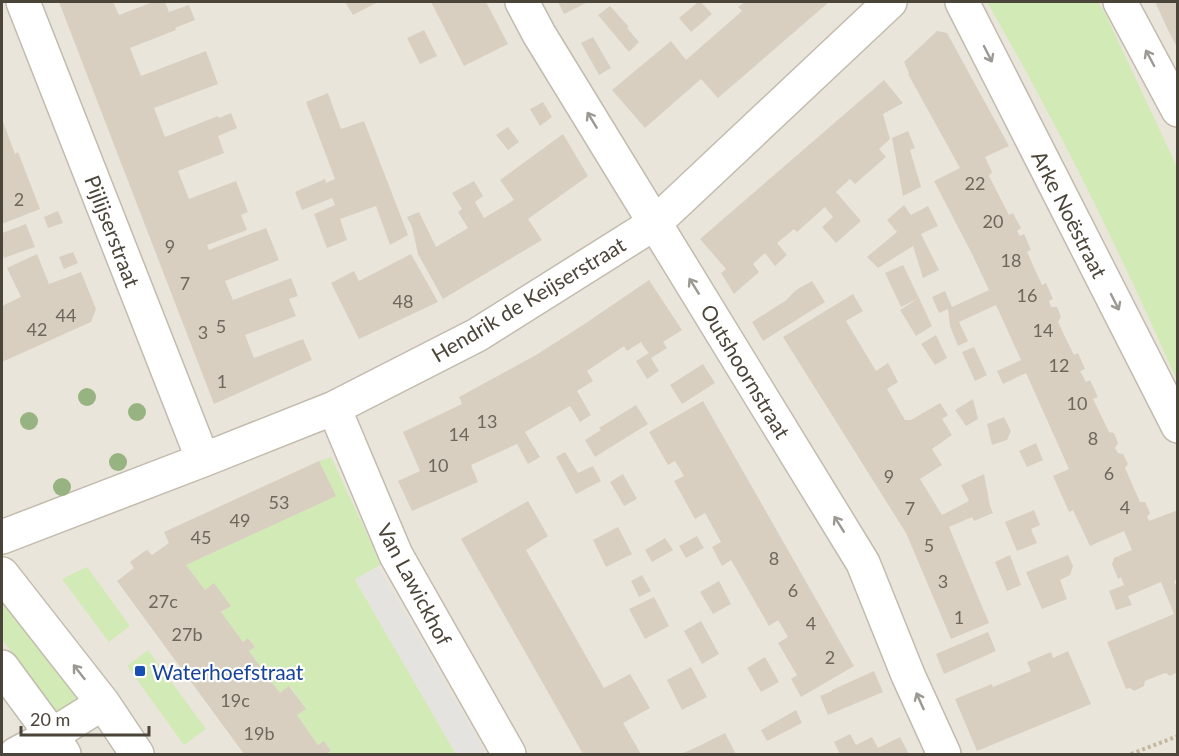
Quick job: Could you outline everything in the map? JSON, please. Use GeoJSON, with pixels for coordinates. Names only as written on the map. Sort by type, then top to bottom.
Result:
{"type":"FeatureCollection","features":[{"type":"Feature","properties":{"kind":"street","name":"Pijlijserstraat"},"geometry":{"type":"LineString","coordinates":[[23,2],[202,460]]}},
{"type":"Feature","properties":{"kind":"street","name":"Outshoornstraat"},"geometry":{"type":"LineString","coordinates":[[522,2],[545,44],[863,563],[908,675],[944,754]]}},
{"type":"Feature","properties":{"kind":"street","name":"Hendrik de Keijserstraat"},"geometry":{"type":"LineString","coordinates":[[2,537],[334,408],[477,335],[655,223],[890,2]]}},
{"type":"Feature","properties":{"kind":"street","name":"Arke Noëstraat"},"geometry":{"type":"LineString","coordinates":[[962,2],[1178,426]]}},
{"type":"Feature","properties":{"kind":"street"},"geometry":{"type":"LineString","coordinates":[[1120,2],[1178,110]]}},
{"type":"Feature","properties":{"kind":"street","name":"Van Lawickhof"},"geometry":{"type":"LineString","coordinates":[[334,408],[396,555],[508,754]]}},
{"type":"Feature","properties":{"kind":"street"},"geometry":{"type":"LineString","coordinates":[[2,574],[103,703],[137,754]]}},
{"type":"Feature","properties":{"kind":"street"},"geometry":{"type":"LineString","coordinates":[[2,667],[58,745]]}},
{"type":"Feature","properties":{"kind":"street"},"geometry":{"type":"LineString","coordinates":[[16,754],[58,745],[103,703]]}},
{"type":"Feature","properties":{"kind":"path"},"geometry":{"type":"LineString","coordinates":[[1131,754],[1178,736]]}},
{"type":"Feature","properties":{"kind":"shaded area"},"geometry":{"type":"Polygon","coordinates":[[[2,2],[1177,2],[1177,754],[2,754],[2,2]]]}},
{"type":"Feature","properties":{"kind":"shaded area"},"geometry":{"type":"Polygon","coordinates":[[[378,567],[486,754],[456,754],[355,579],[378,567]]]}},
{"type":"Feature","properties":{"kind":"green space"},"geometry":{"type":"Polygon","coordinates":[[[987,2],[1098,2],[1105,13],[1177,167],[1177,381],[1087,189],[1039,95],[987,2]]]}},
{"type":"Feature","properties":{"kind":"green space"},"geometry":{"type":"Polygon","coordinates":[[[331,457],[381,564],[355,580],[456,754],[326,754],[331,751],[330,749],[324,741],[318,745],[297,715],[306,709],[290,686],[280,693],[249,651],[255,647],[249,638],[243,642],[221,613],[230,606],[205,590],[186,565],[335,496],[319,461],[331,457]]]}},
{"type":"Feature","properties":{"kind":"green space"},"geometry":{"type":"Polygon","coordinates":[[[87,567],[130,626],[109,642],[62,579],[87,567]]]}},
{"type":"Feature","properties":{"kind":"green space"},"geometry":{"type":"Polygon","coordinates":[[[2,593],[82,701],[59,717],[2,639],[2,593]]]}},
{"type":"Feature","properties":{"kind":"green space"},"geometry":{"type":"Polygon","coordinates":[[[148,650],[206,729],[184,745],[127,666],[148,650]]]}},
{"type":"Feature","properties":{"kind":"building"},"geometry":{"type":"Polygon","coordinates":[[[59,2],[113,2],[119,15],[153,2],[165,2],[169,12],[189,5],[195,20],[130,48],[141,76],[206,51],[218,84],[154,108],[165,137],[231,113],[237,128],[218,136],[224,153],[178,171],[189,199],[236,181],[248,212],[241,215],[247,230],[207,245],[209,250],[266,228],[279,260],[225,281],[233,300],[291,278],[298,296],[289,299],[296,316],[245,335],[254,358],[303,339],[312,360],[214,404],[59,2]]]}},
{"type":"Feature","properties":{"kind":"building"},"geometry":{"type":"Polygon","coordinates":[[[345,2],[378,2],[353,15],[345,2]]]}},
{"type":"Feature","properties":{"kind":"building"},"geometry":{"type":"Polygon","coordinates":[[[431,2],[486,2],[508,44],[464,66],[431,2]]]}},
{"type":"Feature","properties":{"kind":"building"},"geometry":{"type":"Polygon","coordinates":[[[558,2],[588,2],[564,14],[558,2]]]}},
{"type":"Feature","properties":{"kind":"building"},"geometry":{"type":"Polygon","coordinates":[[[701,2],[712,14],[691,32],[679,18],[701,2]]]}},
{"type":"Feature","properties":{"kind":"building"},"geometry":{"type":"Polygon","coordinates":[[[745,2],[829,2],[718,98],[701,79],[645,128],[612,90],[671,41],[686,60],[742,11],[738,7],[745,2]]]}},
{"type":"Feature","properties":{"kind":"building"},"geometry":{"type":"Polygon","coordinates":[[[1155,2],[1178,2],[1178,49],[1169,32],[1155,2]]]}},
{"type":"Feature","properties":{"kind":"building"},"geometry":{"type":"Polygon","coordinates":[[[610,6],[639,42],[629,52],[598,15],[610,6]]]}},
{"type":"Feature","properties":{"kind":"building"},"geometry":{"type":"Polygon","coordinates":[[[424,30],[437,56],[420,64],[407,38],[424,30]]]}},
{"type":"Feature","properties":{"kind":"building"},"geometry":{"type":"Polygon","coordinates":[[[937,31],[947,33],[1009,146],[985,157],[992,172],[989,176],[1009,215],[1013,213],[1021,228],[1017,231],[1020,236],[1024,234],[1031,250],[1027,252],[1042,285],[1046,283],[1053,299],[1049,301],[1051,307],[1057,307],[1061,317],[1058,322],[1074,355],[1078,353],[1085,369],[1080,371],[1086,382],[1090,380],[1098,397],[1093,399],[1109,432],[1114,433],[1118,443],[1115,448],[1118,453],[1123,454],[1128,464],[1125,468],[1140,502],[1145,502],[1150,513],[1147,517],[1149,521],[1178,510],[1178,579],[1174,581],[1178,590],[1178,672],[1170,676],[1166,673],[1162,674],[1145,681],[1144,686],[1134,691],[1130,688],[1126,689],[1107,642],[1174,614],[1161,582],[1128,596],[1132,605],[1116,610],[1109,591],[1124,585],[1121,577],[1118,579],[1112,564],[1114,558],[1132,550],[1124,531],[1090,546],[1073,510],[1069,512],[1053,476],[1069,469],[1026,373],[1003,384],[997,371],[1021,360],[996,305],[959,322],[968,341],[958,346],[950,326],[948,309],[939,313],[932,297],[945,291],[952,307],[989,290],[934,181],[960,168],[908,74],[904,62],[937,31]]]}},
{"type":"Feature","properties":{"kind":"building"},"geometry":{"type":"Polygon","coordinates":[[[593,37],[611,68],[599,75],[581,43],[593,37]]]}},
{"type":"Feature","properties":{"kind":"building"},"geometry":{"type":"Polygon","coordinates":[[[884,80],[903,103],[883,114],[890,139],[879,149],[886,157],[855,184],[850,179],[836,192],[861,221],[836,243],[822,227],[833,217],[825,207],[797,232],[794,229],[777,243],[787,255],[775,266],[765,253],[753,264],[759,272],[734,294],[721,273],[726,269],[700,239],[884,80]]]}},
{"type":"Feature","properties":{"kind":"building"},"geometry":{"type":"Polygon","coordinates":[[[328,93],[341,129],[364,121],[408,235],[390,245],[376,206],[340,219],[347,240],[327,248],[314,214],[335,205],[332,198],[302,210],[295,192],[325,179],[326,183],[335,179],[306,102],[328,93]]]}},
{"type":"Feature","properties":{"kind":"building"},"geometry":{"type":"Polygon","coordinates":[[[543,102],[552,117],[540,126],[530,109],[543,102]]]}},
{"type":"Feature","properties":{"kind":"building"},"geometry":{"type":"Polygon","coordinates":[[[2,119],[15,154],[18,152],[40,209],[2,224],[2,119]]]}},
{"type":"Feature","properties":{"kind":"building"},"geometry":{"type":"Polygon","coordinates":[[[508,127],[519,142],[508,150],[496,135],[508,127]]]}},
{"type":"Feature","properties":{"kind":"building"},"geometry":{"type":"Polygon","coordinates":[[[908,131],[915,148],[910,150],[921,187],[903,196],[892,138],[908,131]]]}},
{"type":"Feature","properties":{"kind":"building"},"geometry":{"type":"Polygon","coordinates":[[[563,134],[588,176],[528,219],[542,240],[443,299],[418,254],[412,227],[407,217],[419,212],[436,247],[468,228],[458,212],[462,209],[452,193],[474,181],[483,196],[475,202],[484,218],[514,200],[500,180],[563,134]]]}},
{"type":"Feature","properties":{"kind":"building"},"geometry":{"type":"Polygon","coordinates":[[[904,205],[911,215],[928,206],[938,226],[921,234],[939,270],[923,278],[913,246],[878,268],[867,257],[897,232],[887,220],[904,205]]]}},
{"type":"Feature","properties":{"kind":"building"},"geometry":{"type":"Polygon","coordinates":[[[58,211],[63,223],[48,228],[44,217],[58,211]]]}},
{"type":"Feature","properties":{"kind":"building"},"geometry":{"type":"Polygon","coordinates":[[[26,224],[35,247],[4,258],[2,233],[26,224]]]}},
{"type":"Feature","properties":{"kind":"building"},"geometry":{"type":"Polygon","coordinates":[[[73,252],[78,263],[64,269],[59,257],[73,252]]]}},
{"type":"Feature","properties":{"kind":"building"},"geometry":{"type":"Polygon","coordinates":[[[37,254],[49,284],[81,272],[96,309],[91,322],[2,362],[2,306],[21,297],[7,268],[37,254]]]}},
{"type":"Feature","properties":{"kind":"building"},"geometry":{"type":"Polygon","coordinates":[[[411,254],[438,302],[359,339],[331,283],[354,271],[359,281],[411,254]]]}},
{"type":"Feature","properties":{"kind":"building"},"geometry":{"type":"Polygon","coordinates":[[[903,265],[919,298],[901,307],[885,273],[903,265]]]}},
{"type":"Feature","properties":{"kind":"building"},"geometry":{"type":"Polygon","coordinates":[[[649,280],[682,330],[663,342],[667,348],[651,358],[659,371],[647,379],[636,361],[649,353],[641,342],[627,351],[624,346],[587,371],[593,381],[577,391],[591,415],[580,422],[570,406],[525,432],[540,457],[528,464],[517,444],[471,465],[478,482],[412,511],[398,481],[420,471],[403,432],[462,404],[459,397],[536,355],[649,280]]]}},
{"type":"Feature","properties":{"kind":"building"},"geometry":{"type":"Polygon","coordinates":[[[812,281],[825,302],[763,341],[752,322],[812,281]]]}},
{"type":"Feature","properties":{"kind":"building"},"geometry":{"type":"Polygon","coordinates":[[[853,294],[863,311],[846,321],[876,371],[888,363],[898,382],[887,389],[905,420],[911,420],[940,403],[948,415],[942,419],[952,435],[932,449],[942,465],[920,479],[942,515],[969,501],[961,485],[984,474],[993,513],[974,521],[972,517],[949,527],[989,623],[951,639],[906,533],[783,337],[853,294]]]}},
{"type":"Feature","properties":{"kind":"building"},"geometry":{"type":"Polygon","coordinates":[[[919,298],[932,326],[916,336],[900,310],[919,298]]]}},
{"type":"Feature","properties":{"kind":"building"},"geometry":{"type":"Polygon","coordinates":[[[936,335],[947,358],[935,365],[921,344],[936,335]]]}},
{"type":"Feature","properties":{"kind":"building"},"geometry":{"type":"Polygon","coordinates":[[[974,347],[987,375],[975,381],[962,352],[974,347]]]}},
{"type":"Feature","properties":{"kind":"building"},"geometry":{"type":"Polygon","coordinates":[[[703,364],[715,383],[682,404],[670,385],[703,364]]]}},
{"type":"Feature","properties":{"kind":"building"},"geometry":{"type":"Polygon","coordinates":[[[973,399],[978,419],[966,426],[955,410],[973,399]]]}},
{"type":"Feature","properties":{"kind":"building"},"geometry":{"type":"Polygon","coordinates":[[[703,401],[854,666],[801,697],[791,679],[797,675],[778,643],[788,637],[778,620],[769,626],[731,560],[722,566],[712,547],[721,542],[705,513],[695,519],[674,481],[684,476],[675,461],[668,465],[649,432],[703,401]]]}},
{"type":"Feature","properties":{"kind":"building"},"geometry":{"type":"Polygon","coordinates":[[[636,405],[648,424],[595,457],[585,440],[601,430],[599,428],[636,405]]]}},
{"type":"Feature","properties":{"kind":"building"},"geometry":{"type":"Polygon","coordinates":[[[1004,417],[1011,431],[1007,440],[992,445],[987,424],[1004,417]]]}},
{"type":"Feature","properties":{"kind":"building"},"geometry":{"type":"Polygon","coordinates":[[[1036,443],[1043,460],[1027,467],[1019,451],[1036,443]]]}},
{"type":"Feature","properties":{"kind":"building"},"geometry":{"type":"Polygon","coordinates":[[[565,452],[578,473],[593,466],[601,481],[576,494],[556,457],[565,452]]]}},
{"type":"Feature","properties":{"kind":"building"},"geometry":{"type":"Polygon","coordinates":[[[319,461],[336,496],[186,565],[205,590],[214,583],[231,606],[221,612],[243,642],[248,638],[255,647],[249,651],[280,693],[289,686],[306,709],[297,715],[318,745],[324,741],[331,751],[326,754],[244,754],[117,581],[134,568],[130,562],[142,553],[147,550],[152,555],[169,543],[164,532],[319,461]]]}},
{"type":"Feature","properties":{"kind":"building"},"geometry":{"type":"Polygon","coordinates":[[[623,474],[637,499],[624,506],[610,482],[623,474]]]}},
{"type":"Feature","properties":{"kind":"building"},"geometry":{"type":"Polygon","coordinates":[[[528,501],[548,536],[526,550],[604,688],[630,674],[650,708],[623,723],[641,754],[583,754],[461,539],[528,501]]]}},
{"type":"Feature","properties":{"kind":"building"},"geometry":{"type":"Polygon","coordinates":[[[1034,510],[1040,525],[1031,529],[1037,543],[1017,551],[1005,522],[1034,510]]]}},
{"type":"Feature","properties":{"kind":"building"},"geometry":{"type":"Polygon","coordinates":[[[618,527],[632,554],[606,567],[593,540],[618,527]]]}},
{"type":"Feature","properties":{"kind":"building"},"geometry":{"type":"Polygon","coordinates":[[[697,536],[704,548],[686,558],[679,546],[697,536]]]}},
{"type":"Feature","properties":{"kind":"building"},"geometry":{"type":"Polygon","coordinates":[[[665,538],[673,550],[652,562],[645,550],[665,538]]]}},
{"type":"Feature","properties":{"kind":"building"},"geometry":{"type":"Polygon","coordinates":[[[1010,555],[1021,585],[1007,591],[995,562],[1010,555]]]}},
{"type":"Feature","properties":{"kind":"building"},"geometry":{"type":"Polygon","coordinates":[[[1068,555],[1073,566],[1070,575],[1060,580],[1067,599],[1042,609],[1026,572],[1068,555]]]}},
{"type":"Feature","properties":{"kind":"building"},"geometry":{"type":"Polygon","coordinates":[[[642,575],[651,591],[639,597],[631,581],[642,575]]]}},
{"type":"Feature","properties":{"kind":"building"},"geometry":{"type":"Polygon","coordinates":[[[719,581],[731,604],[713,614],[700,592],[719,581]]]}},
{"type":"Feature","properties":{"kind":"building"},"geometry":{"type":"Polygon","coordinates":[[[654,597],[669,626],[645,639],[629,609],[654,597]]]}},
{"type":"Feature","properties":{"kind":"building"},"geometry":{"type":"Polygon","coordinates":[[[701,621],[719,654],[702,664],[684,631],[701,621]]]}},
{"type":"Feature","properties":{"kind":"building"},"geometry":{"type":"Polygon","coordinates":[[[988,632],[996,651],[944,674],[936,654],[988,632]]]}},
{"type":"Feature","properties":{"kind":"building"},"geometry":{"type":"Polygon","coordinates":[[[1068,651],[1091,704],[977,751],[955,699],[992,684],[993,687],[1031,671],[1027,662],[1051,652],[1053,658],[1068,651]]]}},
{"type":"Feature","properties":{"kind":"building"},"geometry":{"type":"Polygon","coordinates":[[[765,657],[779,682],[761,692],[747,668],[765,657]]]}},
{"type":"Feature","properties":{"kind":"building"},"geometry":{"type":"Polygon","coordinates":[[[691,667],[707,697],[682,710],[667,680],[691,667]]]}},
{"type":"Feature","properties":{"kind":"building"},"geometry":{"type":"Polygon","coordinates":[[[874,671],[883,692],[828,715],[820,696],[874,671]]]}},
{"type":"Feature","properties":{"kind":"building"},"geometry":{"type":"Polygon","coordinates":[[[796,710],[802,723],[767,741],[761,730],[796,710]]]}},
{"type":"Feature","properties":{"kind":"building"},"geometry":{"type":"Polygon","coordinates":[[[725,733],[736,754],[681,754],[699,746],[725,733]]]}},
{"type":"Feature","properties":{"kind":"building"},"geometry":{"type":"Polygon","coordinates":[[[850,734],[856,745],[872,737],[878,748],[900,737],[909,754],[840,754],[834,742],[850,734]]]}},
{"type":"Feature","properties":{"kind":"place","name":"Waterhoefstraat"},"geometry":{"type":"Point","coordinates":[140,671]}}]}
